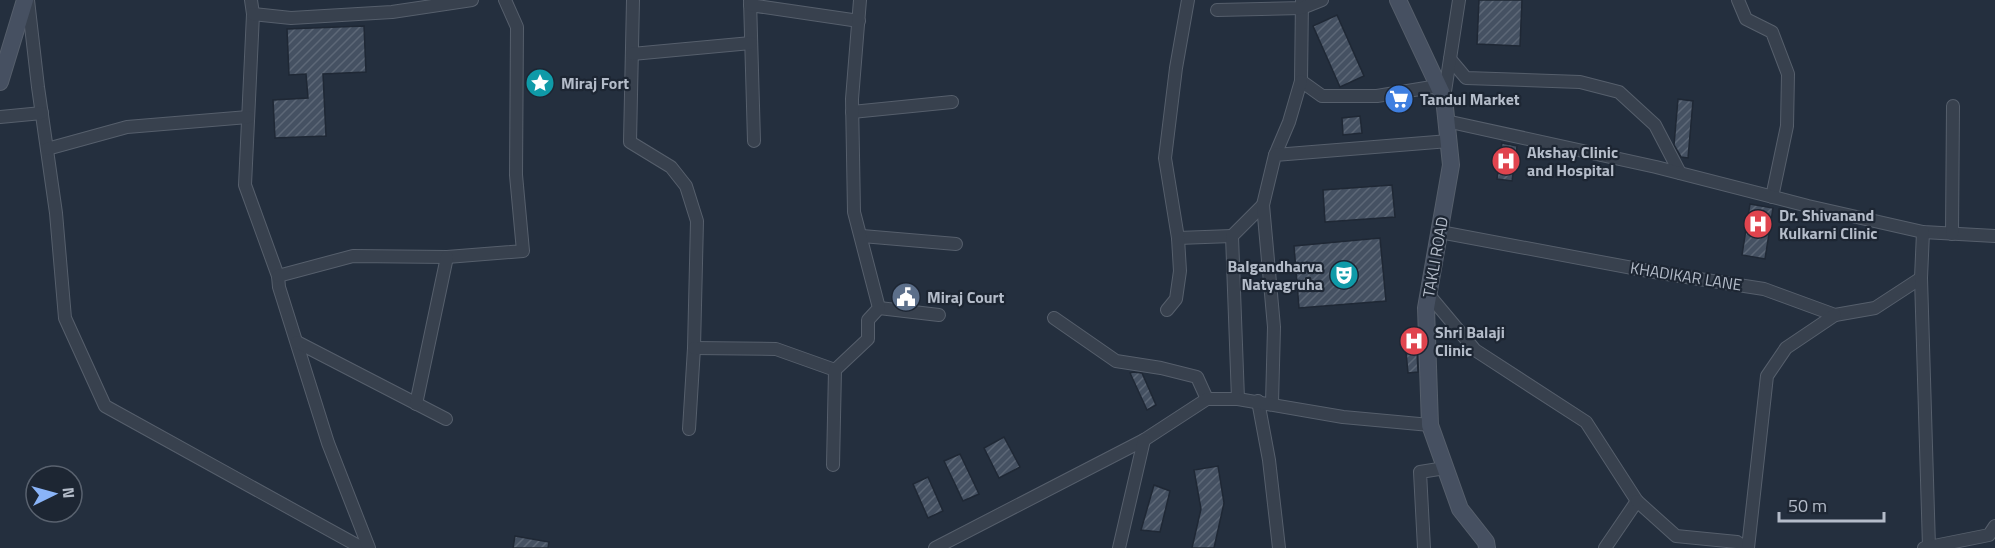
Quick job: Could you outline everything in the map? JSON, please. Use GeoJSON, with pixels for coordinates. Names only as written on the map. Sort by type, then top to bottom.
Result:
{"type":"FeatureCollection","features":[{"type":"Feature","properties":{"kind":"main road"},"geometry":{"type":"LineString","coordinates":[[0,82],[5,52],[26,0]]}},
{"type":"Feature","properties":{"kind":"main road","name":"TAKLI ROAD"},"geometry":{"type":"LineString","coordinates":[[1398,0],[1441,92],[1451,165],[1426,308],[1430,425],[1460,508],[1490,546]]}},
{"type":"Feature","properties":{"kind":"street"},"geometry":{"type":"LineString","coordinates":[[26,0],[56,213],[65,318],[105,406],[362,548]]}},
{"type":"Feature","properties":{"kind":"street"},"geometry":{"type":"LineString","coordinates":[[250,0],[253,15],[245,185],[278,276],[279,287],[328,442],[369,548]]}},
{"type":"Feature","properties":{"kind":"street"},"geometry":{"type":"LineString","coordinates":[[253,15],[291,18],[392,6],[472,0]]}},
{"type":"Feature","properties":{"kind":"street"},"geometry":{"type":"LineString","coordinates":[[278,276],[353,256],[447,258],[523,251],[516,175],[517,27],[505,0]]}},
{"type":"Feature","properties":{"kind":"street"},"geometry":{"type":"LineString","coordinates":[[633,0],[630,142],[671,167],[686,186],[697,221],[694,348],[689,429]]}},
{"type":"Feature","properties":{"kind":"street"},"geometry":{"type":"LineString","coordinates":[[860,0],[852,112],[854,212],[879,308]]}},
{"type":"Feature","properties":{"kind":"street"},"geometry":{"type":"LineString","coordinates":[[1167,310],[1176,299],[1179,271],[1178,238],[1166,158],[1176,68],[1188,0]]}},
{"type":"Feature","properties":{"kind":"street"},"geometry":{"type":"LineString","coordinates":[[1217,10],[1302,4],[1322,0]]}},
{"type":"Feature","properties":{"kind":"street"},"geometry":{"type":"LineString","coordinates":[[1301,81],[1322,96],[1377,96],[1441,92],[1450,59],[1459,0]]}},
{"type":"Feature","properties":{"kind":"street"},"geometry":{"type":"LineString","coordinates":[[1738,0],[1746,19],[1772,32],[1788,74],[1787,126],[1773,197]]}},
{"type":"Feature","properties":{"kind":"street"},"geometry":{"type":"LineString","coordinates":[[754,141],[750,2],[859,21]]}},
{"type":"Feature","properties":{"kind":"street"},"geometry":{"type":"LineString","coordinates":[[1272,403],[1274,327],[1263,205],[1275,155],[1289,122],[1301,81],[1302,4]]}},
{"type":"Feature","properties":{"kind":"street"},"geometry":{"type":"LineString","coordinates":[[632,54],[751,43]]}},
{"type":"Feature","properties":{"kind":"street"},"geometry":{"type":"LineString","coordinates":[[1450,59],[1466,78],[1580,82],[1619,92],[1654,125],[1680,173]]}},
{"type":"Feature","properties":{"kind":"street"},"geometry":{"type":"LineString","coordinates":[[852,112],[952,102]]}},
{"type":"Feature","properties":{"kind":"street"},"geometry":{"type":"LineString","coordinates":[[1952,234],[1953,106]]}},
{"type":"Feature","properties":{"kind":"street"},"geometry":{"type":"LineString","coordinates":[[0,117],[42,113]]}},
{"type":"Feature","properties":{"kind":"street"},"geometry":{"type":"LineString","coordinates":[[47,149],[127,127],[248,117]]}},
{"type":"Feature","properties":{"kind":"street"},"geometry":{"type":"LineString","coordinates":[[1446,121],[1680,173],[1923,232],[1995,236]]}},
{"type":"Feature","properties":{"kind":"street"},"geometry":{"type":"LineString","coordinates":[[1275,155],[1449,141]]}},
{"type":"Feature","properties":{"kind":"street"},"geometry":{"type":"LineString","coordinates":[[1178,238],[1232,236],[1263,205]]}},
{"type":"Feature","properties":{"kind":"street","name":"KHADIKAR LANE"},"geometry":{"type":"LineString","coordinates":[[1440,232],[1654,272],[1764,289],[1835,315]]}},
{"type":"Feature","properties":{"kind":"street"},"geometry":{"type":"LineString","coordinates":[[1923,232],[1921,278],[1926,548],[1947,546],[1989,535],[1994,529]]}},
{"type":"Feature","properties":{"kind":"street"},"geometry":{"type":"LineString","coordinates":[[862,236],[956,244]]}},
{"type":"Feature","properties":{"kind":"street"},"geometry":{"type":"LineString","coordinates":[[1232,236],[1238,399]]}},
{"type":"Feature","properties":{"kind":"street"},"geometry":{"type":"LineString","coordinates":[[416,404],[447,258]]}},
{"type":"Feature","properties":{"kind":"street"},"geometry":{"type":"LineString","coordinates":[[1429,295],[1475,350],[1586,422],[1638,501],[1676,536],[1737,542],[1747,548],[1767,376],[1786,348],[1835,315],[1875,308],[1921,278]]}},
{"type":"Feature","properties":{"kind":"street"},"geometry":{"type":"LineString","coordinates":[[879,308],[939,315]]}},
{"type":"Feature","properties":{"kind":"street"},"geometry":{"type":"LineString","coordinates":[[833,465],[836,370],[868,339],[868,320],[879,308]]}},
{"type":"Feature","properties":{"kind":"street"},"geometry":{"type":"LineString","coordinates":[[1054,318],[1116,361],[1161,368],[1197,377],[1207,399]]}},
{"type":"Feature","properties":{"kind":"street"},"geometry":{"type":"LineString","coordinates":[[297,342],[446,419]]}},
{"type":"Feature","properties":{"kind":"street"},"geometry":{"type":"LineString","coordinates":[[694,348],[776,349],[836,370]]}},
{"type":"Feature","properties":{"kind":"street"},"geometry":{"type":"LineString","coordinates":[[935,548],[1144,440],[1207,399],[1258,401],[1343,417],[1430,425]]}},
{"type":"Feature","properties":{"kind":"street"},"geometry":{"type":"LineString","coordinates":[[1258,401],[1269,460],[1279,548]]}},
{"type":"Feature","properties":{"kind":"street"},"geometry":{"type":"LineString","coordinates":[[1119,548],[1144,440]]}},
{"type":"Feature","properties":{"kind":"street"},"geometry":{"type":"LineString","coordinates":[[1424,548],[1420,472],[1445,468]]}},
{"type":"Feature","properties":{"kind":"street"},"geometry":{"type":"LineString","coordinates":[[1605,548],[1638,501]]}},
{"type":"Feature","properties":{"kind":"building"},"geometry":{"type":"Polygon","coordinates":[[[1479,0],[1522,0],[1520,46],[1477,44],[1479,0]]]}},
{"type":"Feature","properties":{"kind":"building"},"geometry":{"type":"Polygon","coordinates":[[[1337,15],[1364,76],[1340,87],[1313,26],[1337,15]]]}},
{"type":"Feature","properties":{"kind":"building"},"geometry":{"type":"Polygon","coordinates":[[[364,26],[366,72],[323,74],[326,136],[275,138],[273,100],[308,98],[306,74],[289,75],[287,29],[364,26]]]}},
{"type":"Feature","properties":{"kind":"building"},"geometry":{"type":"Polygon","coordinates":[[[1678,99],[1693,101],[1688,158],[1681,157],[1674,145],[1678,99]]]}},
{"type":"Feature","properties":{"kind":"building"},"geometry":{"type":"Polygon","coordinates":[[[1360,116],[1362,133],[1343,135],[1342,118],[1360,116]]]}},
{"type":"Feature","properties":{"kind":"building"},"geometry":{"type":"Polygon","coordinates":[[[1502,143],[1517,146],[1512,181],[1497,179],[1502,143]]]}},
{"type":"Feature","properties":{"kind":"building"},"geometry":{"type":"Polygon","coordinates":[[[1392,185],[1395,217],[1325,222],[1323,190],[1392,185]]]}},
{"type":"Feature","properties":{"kind":"building"},"geometry":{"type":"Polygon","coordinates":[[[1750,204],[1773,208],[1765,259],[1742,255],[1750,204]]]}},
{"type":"Feature","properties":{"kind":"building"},"geometry":{"type":"Polygon","coordinates":[[[1380,238],[1386,301],[1299,308],[1294,246],[1380,238]]]}},
{"type":"Feature","properties":{"kind":"building"},"geometry":{"type":"Polygon","coordinates":[[[1416,330],[1418,372],[1408,373],[1404,331],[1416,330]]]}},
{"type":"Feature","properties":{"kind":"building"},"geometry":{"type":"Polygon","coordinates":[[[1130,373],[1142,373],[1156,405],[1147,410],[1130,373]]]}},
{"type":"Feature","properties":{"kind":"building"},"geometry":{"type":"Polygon","coordinates":[[[1004,437],[1020,467],[999,478],[984,448],[1004,437]]]}},
{"type":"Feature","properties":{"kind":"building"},"geometry":{"type":"Polygon","coordinates":[[[960,454],[979,494],[963,501],[944,461],[960,454]]]}},
{"type":"Feature","properties":{"kind":"building"},"geometry":{"type":"Polygon","coordinates":[[[1218,466],[1224,503],[1214,548],[1192,548],[1201,509],[1194,470],[1218,466]]]}},
{"type":"Feature","properties":{"kind":"building"},"geometry":{"type":"Polygon","coordinates":[[[928,477],[943,511],[928,518],[913,484],[928,477]]]}},
{"type":"Feature","properties":{"kind":"building"},"geometry":{"type":"Polygon","coordinates":[[[1154,485],[1170,491],[1160,532],[1141,530],[1154,485]]]}},
{"type":"Feature","properties":{"kind":"building"},"geometry":{"type":"Polygon","coordinates":[[[515,536],[549,542],[548,548],[513,548],[515,536]]]}},
{"type":"Feature","properties":{"kind":"place","name":"Miraj Fort"},"geometry":{"type":"Point","coordinates":[540,83]}},
{"type":"Feature","properties":{"kind":"place","name":"Tandul Market"},"geometry":{"type":"Point","coordinates":[1399,99]}},
{"type":"Feature","properties":{"kind":"place","name":"Akshay Clinic and Hospital"},"geometry":{"type":"Point","coordinates":[1506,161]}},
{"type":"Feature","properties":{"kind":"place","name":"Dr. Shivanand Kulkarni Clinic"},"geometry":{"type":"Point","coordinates":[1758,224]}},
{"type":"Feature","properties":{"kind":"place","name":"Balgandharva Natyagruha"},"geometry":{"type":"Point","coordinates":[1344,275]}},
{"type":"Feature","properties":{"kind":"place","name":"Miraj Court"},"geometry":{"type":"Point","coordinates":[906,297]}},
{"type":"Feature","properties":{"kind":"place","name":"Shri Balaji Clinic"},"geometry":{"type":"Point","coordinates":[1414,341]}}]}
